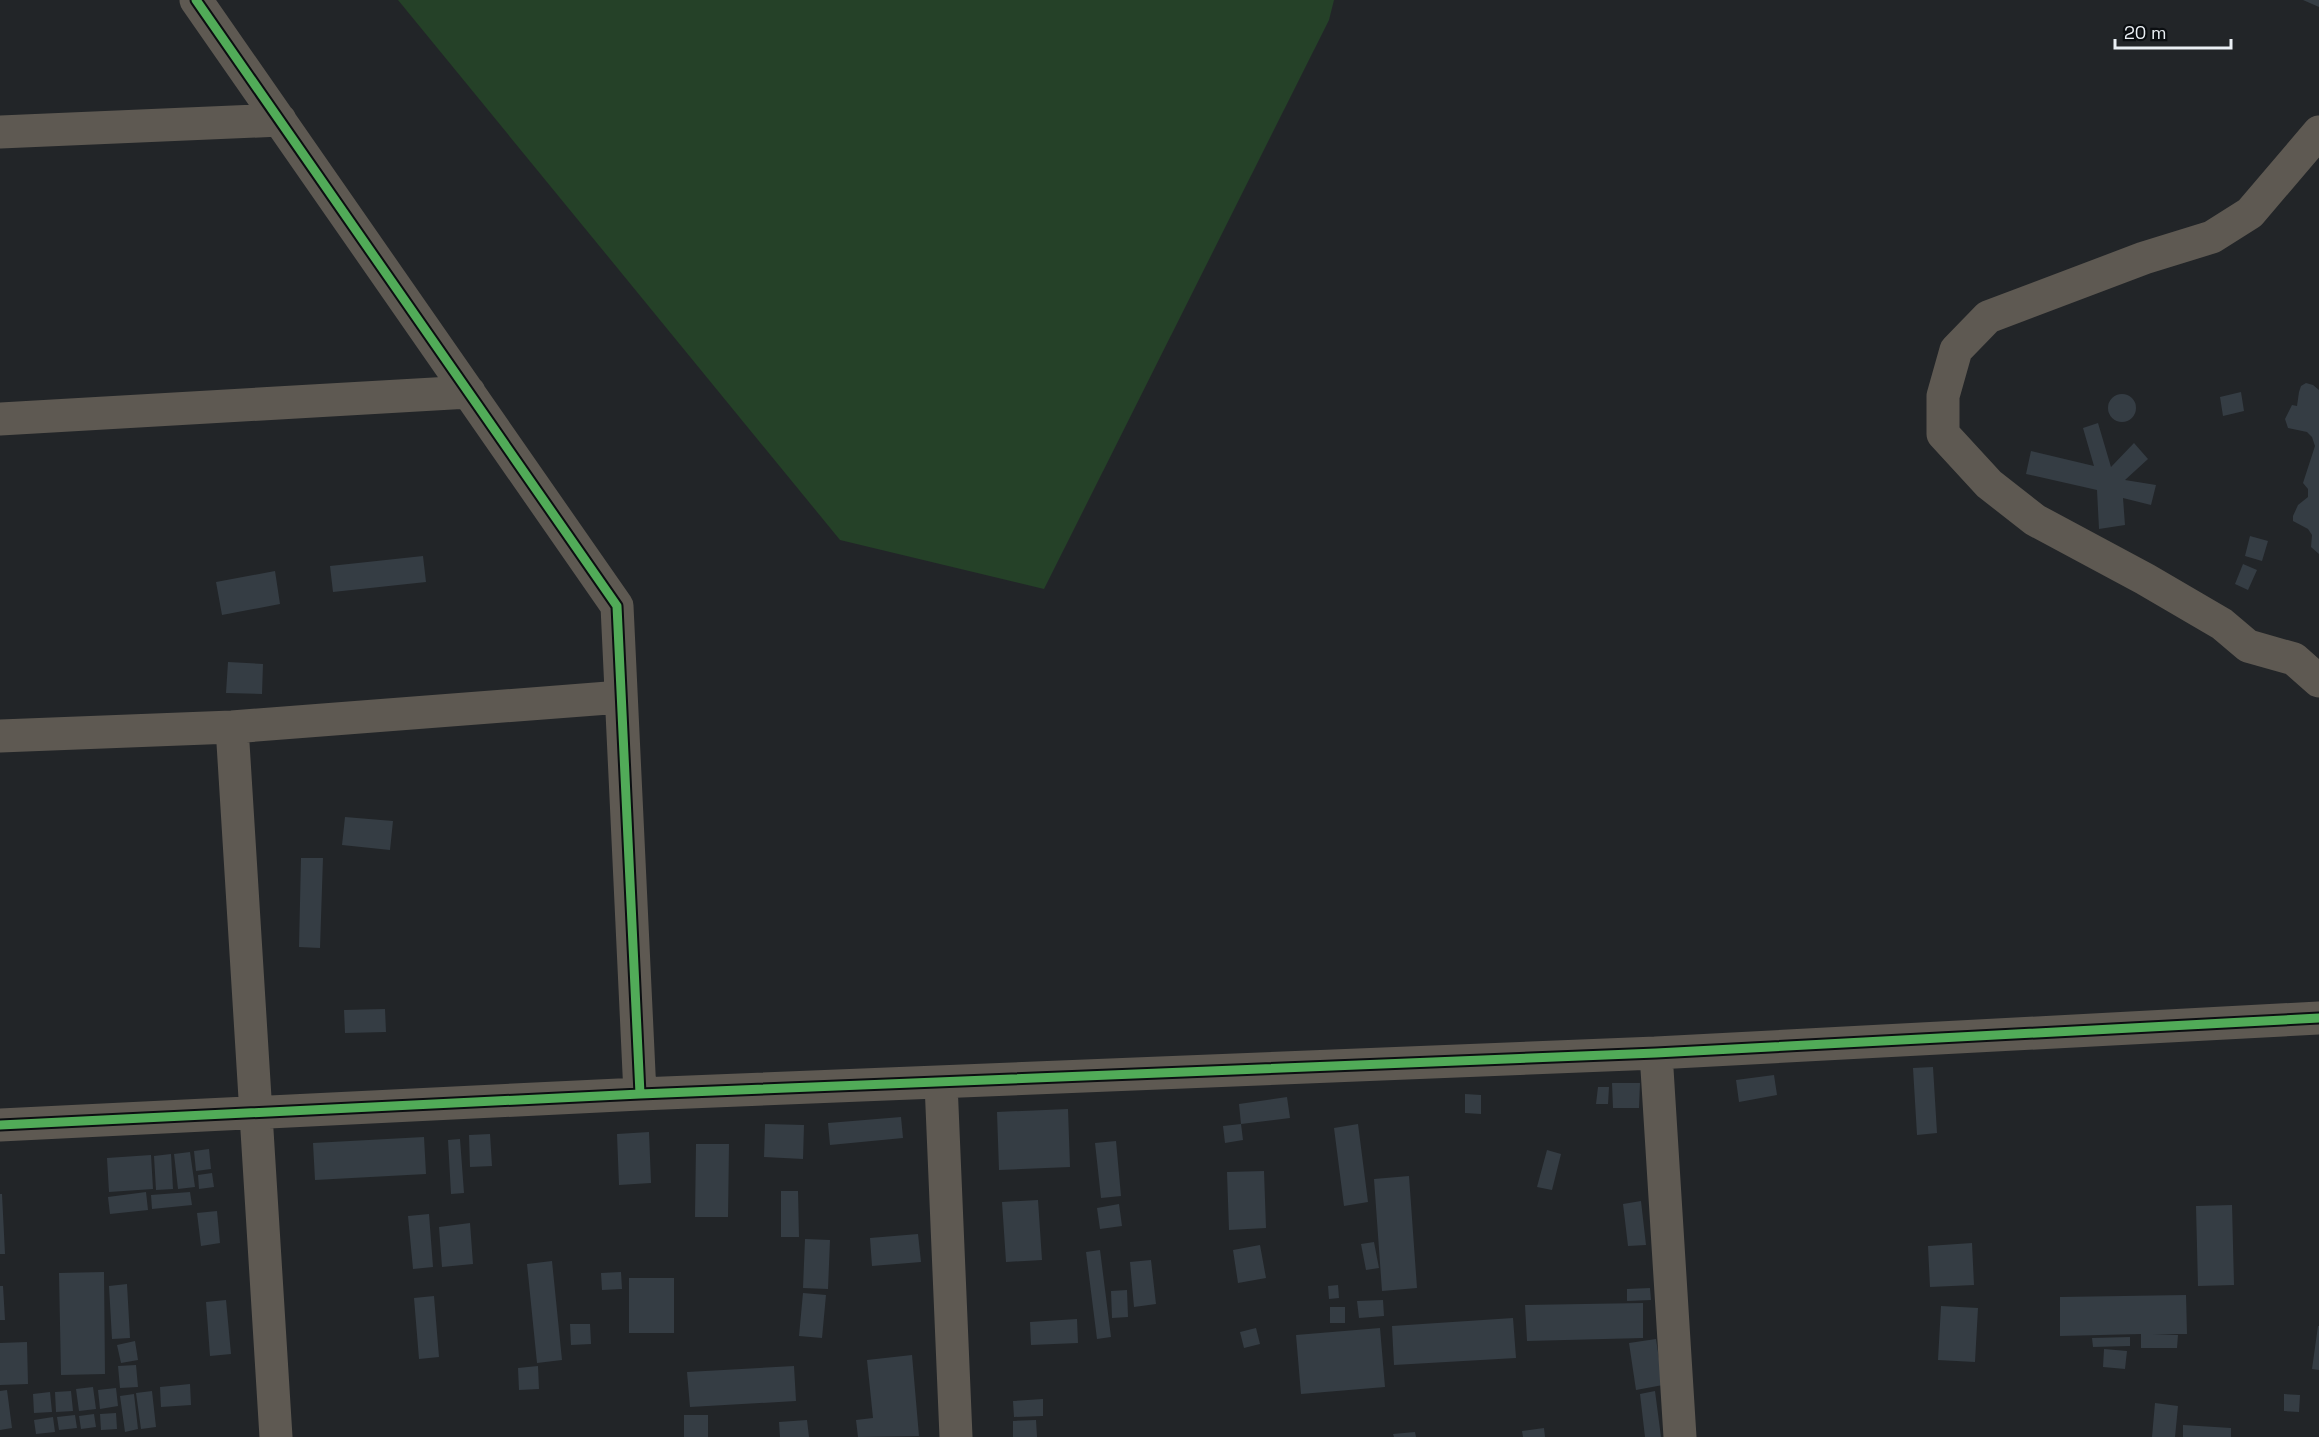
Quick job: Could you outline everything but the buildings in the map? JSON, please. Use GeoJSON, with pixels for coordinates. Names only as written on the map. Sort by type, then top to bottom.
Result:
{"type":"FeatureCollection","features":[{"type":"Feature","properties":{"kind":"street"},"geometry":{"type":"LineString","coordinates":[[196,0],[617,606],[640,1094]]}},
{"type":"Feature","properties":{"kind":"street"},"geometry":{"type":"LineString","coordinates":[[0,132],[280,120]]}},
{"type":"Feature","properties":{"kind":"street"},"geometry":{"type":"LineString","coordinates":[[2319,132],[2250,213],[2212,237],[2144,258],[1988,317],[1956,350],[1943,396],[1943,434],[1989,484],[2035,520],[2222,624],[2248,646],[2294,659],[2319,681]]}},
{"type":"Feature","properties":{"kind":"street"},"geometry":{"type":"LineString","coordinates":[[0,419],[469,392]]}},
{"type":"Feature","properties":{"kind":"street"},"geometry":{"type":"LineString","coordinates":[[0,736],[232,727],[621,697]]}},
{"type":"Feature","properties":{"kind":"street"},"geometry":{"type":"LineString","coordinates":[[232,727],[276,1437]]}},
{"type":"Feature","properties":{"kind":"street"},"geometry":{"type":"LineString","coordinates":[[0,1125],[640,1094],[1656,1053],[2319,1018]]}},
{"type":"Feature","properties":{"kind":"street"},"geometry":{"type":"LineString","coordinates":[[1656,1053],[1680,1437]]}},
{"type":"Feature","properties":{"kind":"street"},"geometry":{"type":"LineString","coordinates":[[941,1083],[956,1437]]}},
{"type":"Feature","properties":{"kind":"green space"},"geometry":{"type":"Polygon","coordinates":[[[398,0],[1334,0],[1329,20],[1044,589],[840,540],[398,0]]]}},
{"type":"Feature","properties":{"kind":"cycle path"},"geometry":{"type":"LineString","coordinates":[[196,0],[617,606],[640,1094]]}},
{"type":"Feature","properties":{"kind":"cycle path"},"geometry":{"type":"LineString","coordinates":[[0,1125],[640,1094],[1656,1053],[2319,1018]]}}]}
